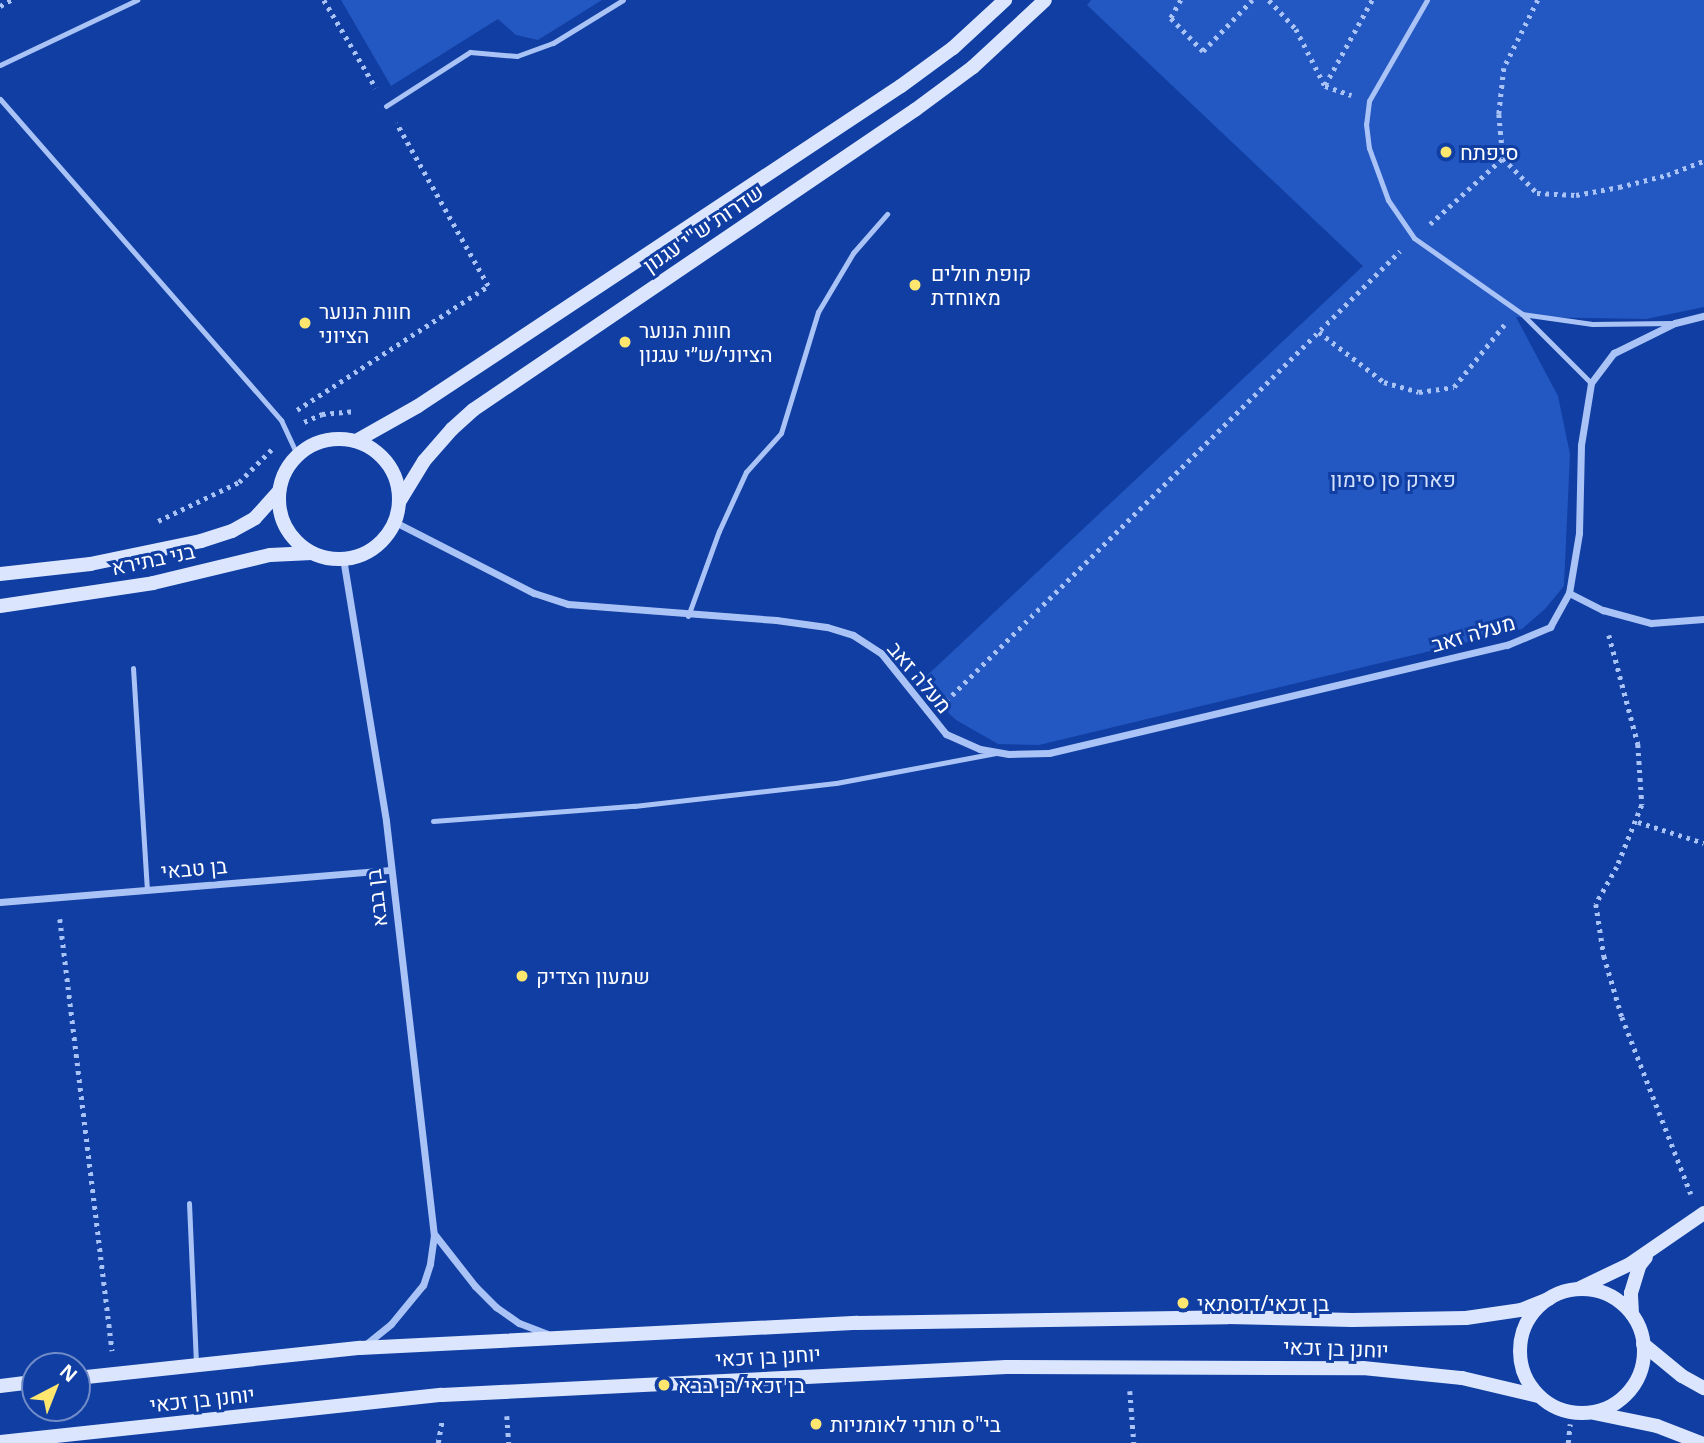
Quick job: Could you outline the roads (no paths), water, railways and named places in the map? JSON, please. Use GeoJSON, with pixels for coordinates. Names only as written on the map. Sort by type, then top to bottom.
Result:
{"type":"FeatureCollection","features":[{"type":"Feature","properties":{"kind":"street","name":"שדרות ש\"י עגנון"},"geometry":{"type":"LineString","coordinates":[[356,441],[418,406],[901,86],[953,48],[1005,0]]}},
{"type":"Feature","properties":{"kind":"street","name":"שדרות ש\"י עגנון"},"geometry":{"type":"LineString","coordinates":[[399,502],[424,461],[473,410],[915,110],[973,67],[1045,0]]}},
{"type":"Feature","properties":{"kind":"street"},"geometry":{"type":"LineString","coordinates":[[1591,383],[1614,353],[1675,323],[1704,316]]}},
{"type":"Feature","properties":{"kind":"street","name":"מעלה זאב"},"geometry":{"type":"LineString","coordinates":[[395,522],[546,597],[568,604],[688,616],[776,620],[828,627],[853,635],[881,653],[946,734],[979,749],[1049,753],[1507,645],[1550,627],[1569,593],[1579,533],[1581,445],[1591,383]]}},
{"type":"Feature","properties":{"kind":"street"},"geometry":{"type":"LineString","coordinates":[[325,440],[356,441],[374,450],[388,464],[397,482],[399,502],[395,522],[374,548],[359,555],[343,558],[314,553],[288,530],[280,511],[279,491],[285,471],[297,455],[325,440]]}},
{"type":"Feature","properties":{"kind":"street","name":"בני בתירא"},"geometry":{"type":"LineString","coordinates":[[0,574],[90,564],[201,541],[232,531],[255,518],[279,491]]}},
{"type":"Feature","properties":{"kind":"street","name":"בני בתירא"},"geometry":{"type":"LineString","coordinates":[[0,606],[153,583],[270,555],[314,553]]}},
{"type":"Feature","properties":{"kind":"street","name":"בן בבא"},"geometry":{"type":"LineString","coordinates":[[343,558],[386,821],[434,1235],[430,1264],[423,1285],[391,1324],[360,1348]]}},
{"type":"Feature","properties":{"kind":"street"},"geometry":{"type":"LineString","coordinates":[[1569,593],[1603,610],[1651,622],[1704,619]]}},
{"type":"Feature","properties":{"kind":"street","name":"בן טבאי"},"geometry":{"type":"LineString","coordinates":[[0,902],[390,870]]}},
{"type":"Feature","properties":{"kind":"street"},"geometry":{"type":"LineString","coordinates":[[1701,1214],[1649,1252],[1578,1289],[1550,1298],[1529,1318],[1521,1338],[1520,1359],[1526,1379],[1538,1396],[1556,1407],[1571,1413],[1592,1413],[1657,1426],[1701,1443]]}},
{"type":"Feature","properties":{"kind":"street"},"geometry":{"type":"LineString","coordinates":[[434,1235],[456,1264],[496,1307],[519,1322],[553,1337]]}},
{"type":"Feature","properties":{"kind":"street"},"geometry":{"type":"LineString","coordinates":[[1592,1413],[1620,1401],[1640,1373],[1643,1344],[1632,1314],[1630,1293],[1639,1266],[1649,1252]]}},
{"type":"Feature","properties":{"kind":"street"},"geometry":{"type":"LineString","coordinates":[[1578,1289],[1605,1294],[1632,1314]]}},
{"type":"Feature","properties":{"kind":"street","name":"יוחנן בן זכאי"},"geometry":{"type":"LineString","coordinates":[[91,1377],[360,1348],[857,1323],[1228,1317],[1438,1320],[1496,1315],[1521,1310],[1550,1298]]}},
{"type":"Feature","properties":{"kind":"street"},"geometry":{"type":"LineString","coordinates":[[1643,1344],[1682,1376],[1704,1388]]}},
{"type":"Feature","properties":{"kind":"street","name":"יוחנן בן זכאי"},"geometry":{"type":"LineString","coordinates":[[0,1441],[442,1395],[1006,1367],[1128,1366],[1413,1372],[1503,1385],[1538,1396]]}},
{"type":"Feature","properties":{"kind":"street"},"geometry":{"type":"LineString","coordinates":[[0,1386],[21,1384]]}},
{"type":"Feature","properties":{"kind":"lane"},"geometry":{"type":"LineString","coordinates":[[0,65],[137,0]]}},
{"type":"Feature","properties":{"kind":"lane"},"geometry":{"type":"LineString","coordinates":[[386,106],[470,52],[517,56],[553,43],[623,0]]}},
{"type":"Feature","properties":{"kind":"lane"},"geometry":{"type":"LineString","coordinates":[[1427,0],[1369,101],[1366,124],[1369,148],[1388,200],[1414,238],[1522,314],[1591,383]]}},
{"type":"Feature","properties":{"kind":"lane"},"geometry":{"type":"LineString","coordinates":[[0,99],[282,420],[297,455]]}},
{"type":"Feature","properties":{"kind":"lane"},"geometry":{"type":"LineString","coordinates":[[688,616],[719,531],[746,472],[781,433],[818,312],[853,253],[887,214]]}},
{"type":"Feature","properties":{"kind":"lane"},"geometry":{"type":"LineString","coordinates":[[1522,314],[1592,324],[1675,323]]}},
{"type":"Feature","properties":{"kind":"lane"},"geometry":{"type":"LineString","coordinates":[[133,667],[147,890]]}},
{"type":"Feature","properties":{"kind":"lane"},"geometry":{"type":"LineString","coordinates":[[433,821],[634,806],[836,783],[1000,752]]}},
{"type":"Feature","properties":{"kind":"lane"},"geometry":{"type":"LineString","coordinates":[[189,1203],[196,1367]]}},
{"type":"Feature","properties":{"kind":"place","name":"סיפתח"},"geometry":{"type":"Point","coordinates":[1446,152]}},
{"type":"Feature","properties":{"kind":"place","name":"קופת חולים מאוחדת"},"geometry":{"type":"Point","coordinates":[915,285]}},
{"type":"Feature","properties":{"kind":"place","name":"חוות הנוער הציוני"},"geometry":{"type":"Point","coordinates":[305,323]}},
{"type":"Feature","properties":{"kind":"place","name":"חוות הנוער הציוני/ש״י עגנון"},"geometry":{"type":"Point","coordinates":[625,342]}},
{"type":"Feature","properties":{"kind":"place","name":"שמעון הצדיק"},"geometry":{"type":"Point","coordinates":[522,976]}},
{"type":"Feature","properties":{"kind":"place","name":"בן זכאי/דוסתאי"},"geometry":{"type":"Point","coordinates":[1183,1303]}},
{"type":"Feature","properties":{"kind":"place","name":"בן זכאי/בן בבא"},"geometry":{"type":"Point","coordinates":[664,1385]}},
{"type":"Feature","properties":{"kind":"place","name":"בי\"ס תורני לאומניות"},"geometry":{"type":"Point","coordinates":[816,1424]}},
{"type":"Feature","properties":{"kind":"park label","name":"פארק סן סימון"},"geometry":{"type":"Point","coordinates":[1393,479]}}]}
